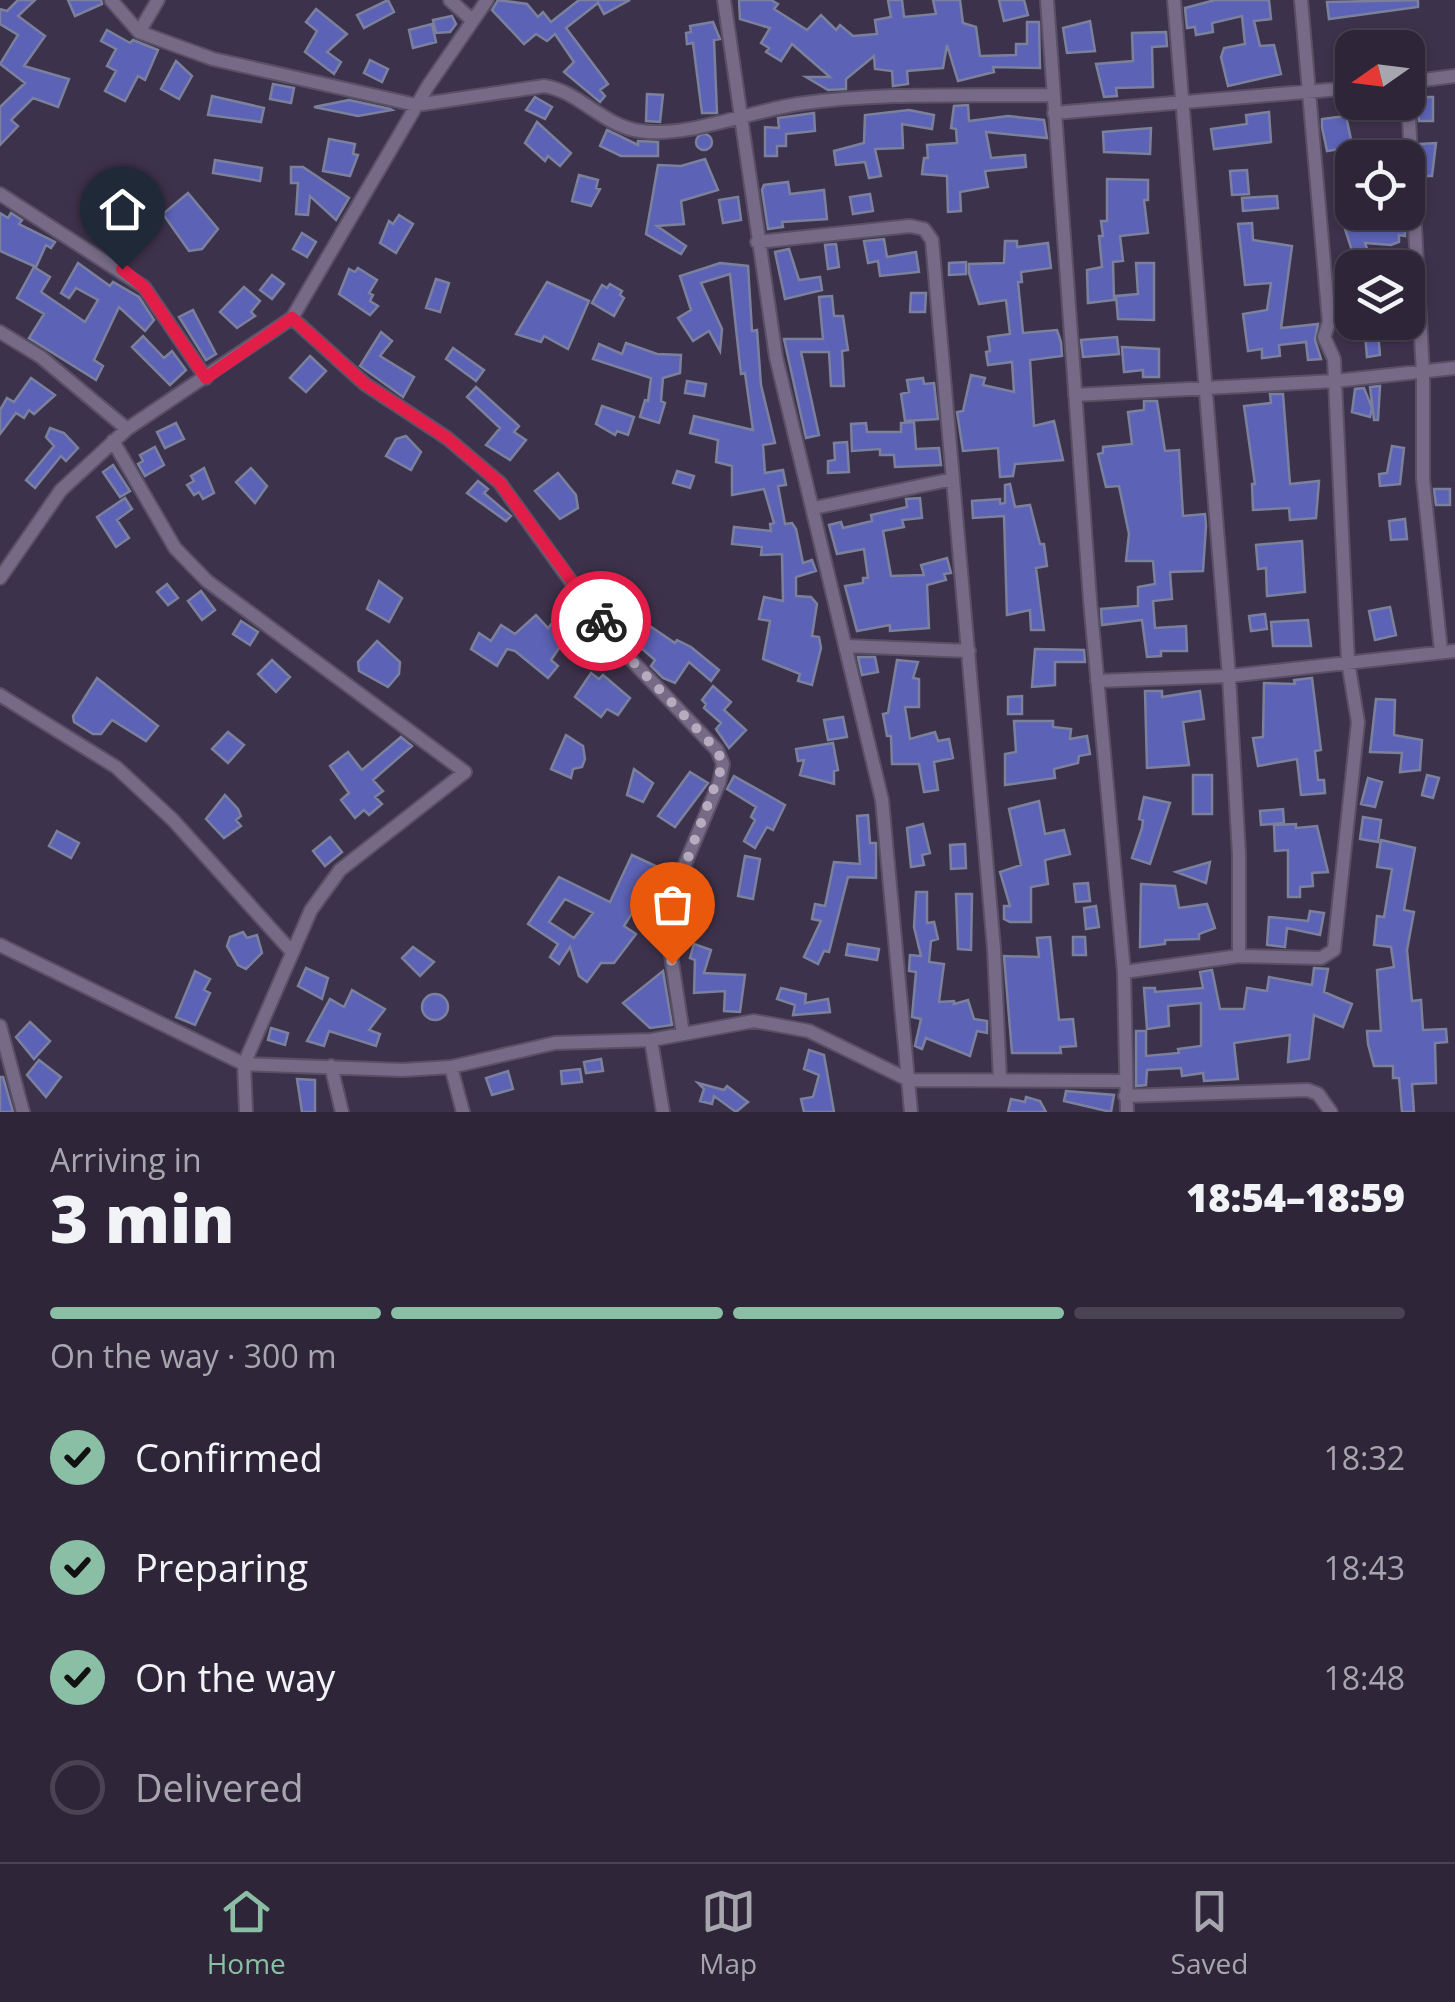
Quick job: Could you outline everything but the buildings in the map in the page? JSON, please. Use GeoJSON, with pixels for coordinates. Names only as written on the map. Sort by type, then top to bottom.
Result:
{"type":"FeatureCollection","features":[{"type":"Feature","properties":{"kind":"street"},"geometry":{"type":"LineString","coordinates":[[111,0],[139,32],[213,59],[416,105],[544,86],[561,88],[613,122],[639,131],[676,130],[739,115],[848,100],[1052,95]]}},
{"type":"Feature","properties":{"kind":"street"},"geometry":{"type":"LineString","coordinates":[[139,32],[158,0]]}},
{"type":"Feature","properties":{"kind":"street"},"geometry":{"type":"LineString","coordinates":[[450,0],[472,20]]}},
{"type":"Feature","properties":{"kind":"street"},"geometry":{"type":"LineString","coordinates":[[0,578],[61,490],[113,441],[292,318],[416,105],[487,0]]}},
{"type":"Feature","properties":{"kind":"street"},"geometry":{"type":"LineString","coordinates":[[724,0],[756,242],[776,357],[882,800],[912,1112]]}},
{"type":"Feature","properties":{"kind":"street"},"geometry":{"type":"LineString","coordinates":[[1047,0],[1097,681],[1124,972],[1127,1112]]}},
{"type":"Feature","properties":{"kind":"street"},"geometry":{"type":"LineString","coordinates":[[1174,0],[1229,676],[1240,956]]}},
{"type":"Feature","properties":{"kind":"street"},"geometry":{"type":"LineString","coordinates":[[1124,972],[1240,956],[1321,958],[1334,950],[1358,722],[1348,662],[1334,359],[1324,338],[1329,322],[1301,0]]}},
{"type":"Feature","properties":{"kind":"street"},"geometry":{"type":"LineString","coordinates":[[1425,80],[1455,76]]}},
{"type":"Feature","properties":{"kind":"street"},"geometry":{"type":"LineString","coordinates":[[1054,114],[1335,90]]}},
{"type":"Feature","properties":{"kind":"street"},"geometry":{"type":"LineString","coordinates":[[1097,681],[1229,676],[1448,651],[1423,479],[1423,373],[1409,120]]}},
{"type":"Feature","properties":{"kind":"street"},"geometry":{"type":"LineString","coordinates":[[0,194],[144,287],[206,378]]}},
{"type":"Feature","properties":{"kind":"street"},"geometry":{"type":"LineString","coordinates":[[756,242],[910,226],[924,229],[932,240],[994,948],[1000,1080]]}},
{"type":"Feature","properties":{"kind":"street"},"geometry":{"type":"LineString","coordinates":[[292,318],[365,384],[447,438],[500,483],[616,644],[717,750],[723,764],[719,783],[680,876],[667,929],[682,1034]]}},
{"type":"Feature","properties":{"kind":"street"},"geometry":{"type":"LineString","coordinates":[[0,332],[42,357],[127,429]]}},
{"type":"Feature","properties":{"kind":"street"},"geometry":{"type":"LineString","coordinates":[[1075,395],[1335,381],[1455,368]]}},
{"type":"Feature","properties":{"kind":"street"},"geometry":{"type":"LineString","coordinates":[[113,441],[176,548],[207,581],[466,772],[340,870],[311,910],[244,1064],[246,1112]]}},
{"type":"Feature","properties":{"kind":"street"},"geometry":{"type":"LineString","coordinates":[[814,508],[953,480]]}},
{"type":"Feature","properties":{"kind":"street"},"geometry":{"type":"LineString","coordinates":[[846,646],[969,650]]}},
{"type":"Feature","properties":{"kind":"street"},"geometry":{"type":"LineString","coordinates":[[0,694],[116,767],[173,820],[292,952]]}},
{"type":"Feature","properties":{"kind":"street"},"geometry":{"type":"LineString","coordinates":[[0,945],[244,1064],[451,1067],[555,1043],[651,1040],[754,1021],[809,1030],[909,1080],[1124,1081]]}},
{"type":"Feature","properties":{"kind":"street"},"geometry":{"type":"LineString","coordinates":[[0,1026],[5,1059],[24,1112]]}},
{"type":"Feature","properties":{"kind":"street"},"geometry":{"type":"LineString","coordinates":[[651,1040],[664,1112]]}},
{"type":"Feature","properties":{"kind":"street"},"geometry":{"type":"LineString","coordinates":[[331,1066],[342,1112]]}},
{"type":"Feature","properties":{"kind":"street"},"geometry":{"type":"LineString","coordinates":[[451,1067],[463,1112]]}},
{"type":"Feature","properties":{"kind":"street"},"geometry":{"type":"LineString","coordinates":[[1125,1096],[1308,1090],[1318,1094],[1331,1112]]}},
{"type":"Feature","properties":{"kind":"way so far"},"geometry":{"type":"LineString","coordinates":[[601,621],[616,644],[717,750],[723,764],[670,906],[667,929],[672,964]]}},
{"type":"Feature","properties":{"kind":"route"},"geometry":{"type":"LineString","coordinates":[[122,269],[144,287],[206,378],[292,318],[365,384],[447,438],[500,483],[601,621]]}}]}
